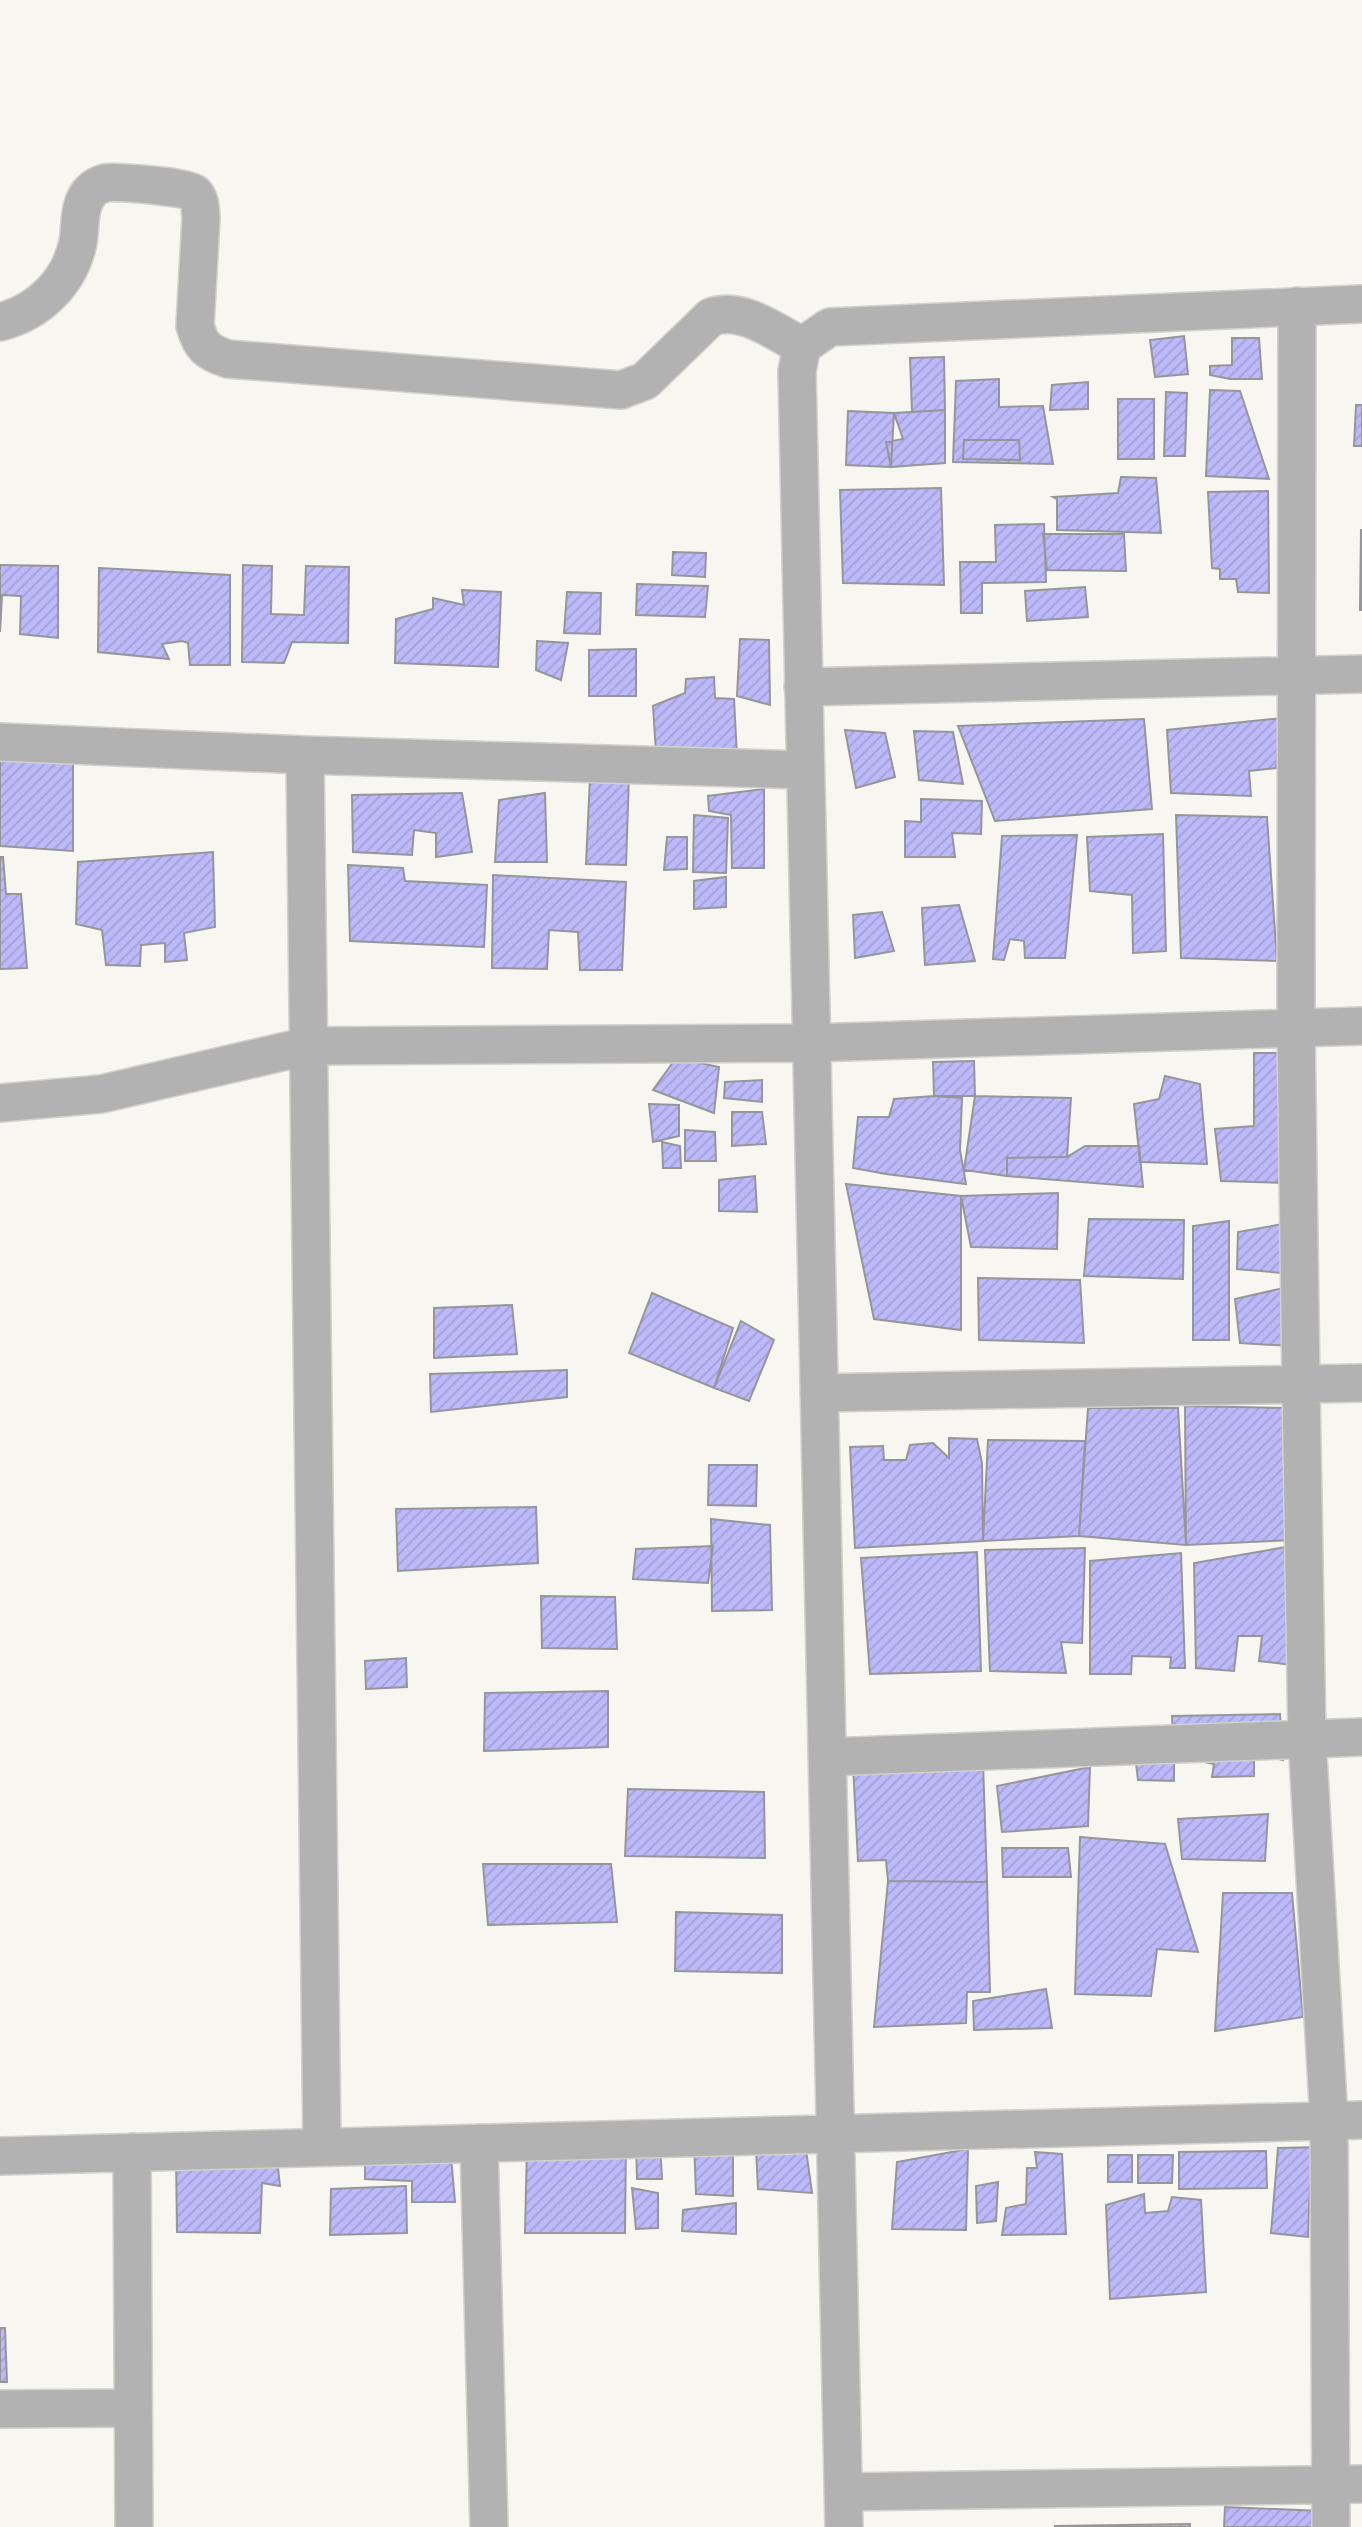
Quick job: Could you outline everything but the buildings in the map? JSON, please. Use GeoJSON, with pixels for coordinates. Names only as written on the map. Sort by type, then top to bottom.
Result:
{"type":"FeatureCollection","features":[{"type":"Feature","properties":{"kind":"street"},"geometry":{"type":"LineString","coordinates":[[0,322],[41,303],[65,279],[77,244],[82,207],[90,191],[104,183],[181,187],[193,192],[200,202],[201,218],[195,326],[199,340],[211,353],[228,359],[621,390],[645,380],[711,317],[724,312],[738,315],[802,346]]}},
{"type":"Feature","properties":{"kind":"street"},"geometry":{"type":"LineString","coordinates":[[1346,2484],[843,2509],[797,371],[802,346],[830,327],[1362,304]]}},
{"type":"Feature","properties":{"kind":"street"},"geometry":{"type":"LineString","coordinates":[[1297,306],[1296,1027],[1307,1738],[1346,2121],[1346,2484],[1331,2527]]}},
{"type":"Feature","properties":{"kind":"street"},"geometry":{"type":"LineString","coordinates":[[803,687],[1362,674]]}},
{"type":"Feature","properties":{"kind":"street"},"geometry":{"type":"LineString","coordinates":[[0,742],[305,755],[805,770]]}},
{"type":"Feature","properties":{"kind":"street"},"geometry":{"type":"LineString","coordinates":[[305,755],[322,2147]]}},
{"type":"Feature","properties":{"kind":"street"},"geometry":{"type":"LineString","coordinates":[[0,1103],[101,1094],[308,1046],[811,1043],[1362,1026]]}},
{"type":"Feature","properties":{"kind":"street"},"geometry":{"type":"LineString","coordinates":[[819,1393],[1362,1383]]}},
{"type":"Feature","properties":{"kind":"street"},"geometry":{"type":"LineString","coordinates":[[827,1757],[1362,1737]]}},
{"type":"Feature","properties":{"kind":"street"},"geometry":{"type":"LineString","coordinates":[[0,2156],[1346,2121]]}},
{"type":"Feature","properties":{"kind":"street"},"geometry":{"type":"LineString","coordinates":[[479,2143],[489,2527]]}},
{"type":"Feature","properties":{"kind":"street"},"geometry":{"type":"LineString","coordinates":[[132,2152],[134,2527]]}},
{"type":"Feature","properties":{"kind":"street"},"geometry":{"type":"LineString","coordinates":[[0,2409],[132,2408]]}}]}
